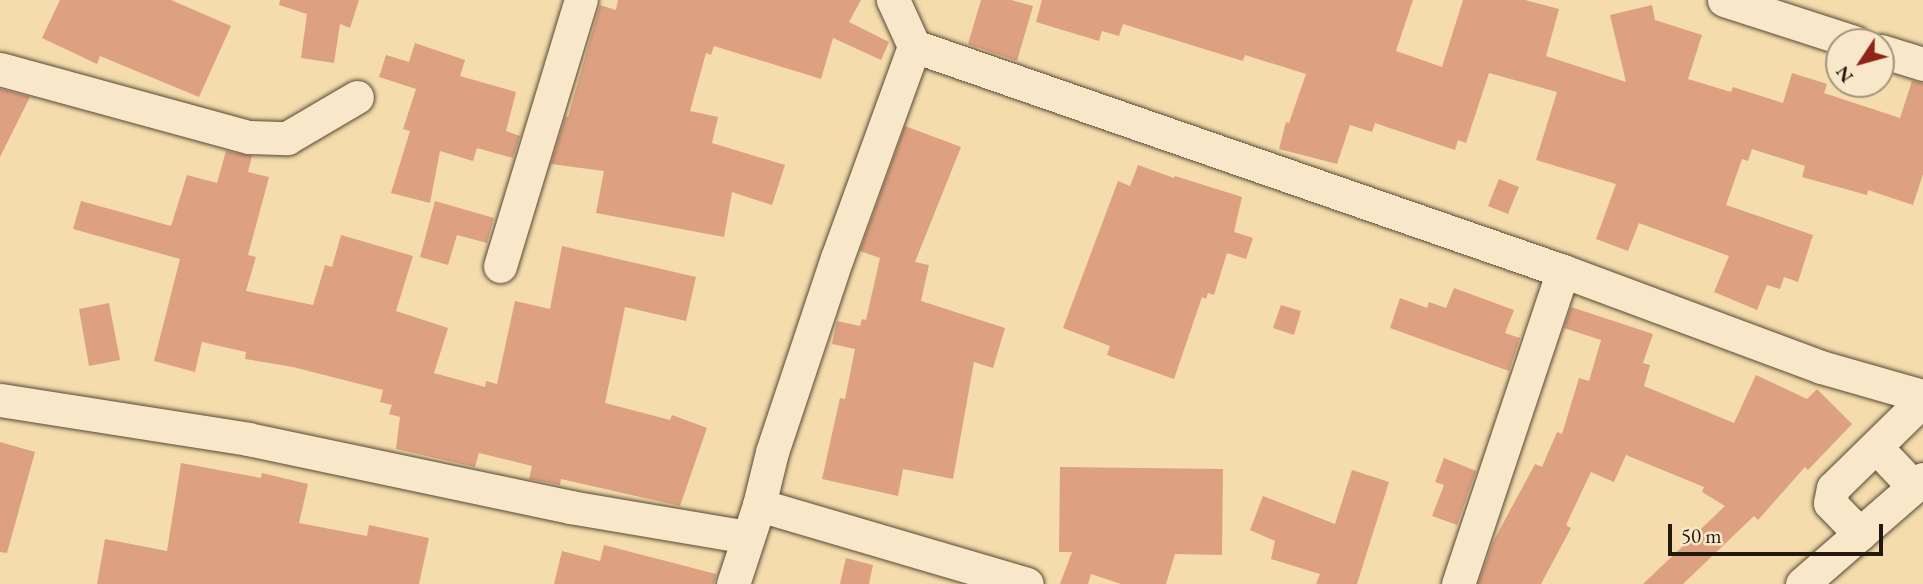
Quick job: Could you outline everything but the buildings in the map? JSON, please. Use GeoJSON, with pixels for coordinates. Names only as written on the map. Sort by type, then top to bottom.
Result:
{"type":"FeatureCollection","features":[{"type":"Feature","properties":{"kind":"street"},"geometry":{"type":"LineString","coordinates":[[500,265],[581,0]]}},
{"type":"Feature","properties":{"kind":"street"},"geometry":{"type":"LineString","coordinates":[[1724,0],[1825,33]]}},
{"type":"Feature","properties":{"kind":"street"},"geometry":{"type":"LineString","coordinates":[[733,584],[759,505],[772,452],[837,258],[915,46],[897,2]]}},
{"type":"Feature","properties":{"kind":"street"},"geometry":{"type":"LineString","coordinates":[[915,46],[1563,271],[1821,367],[1923,398],[1833,488],[1830,503],[1860,534]]}},
{"type":"Feature","properties":{"kind":"street"},"geometry":{"type":"LineString","coordinates":[[1895,55],[1923,64]]}},
{"type":"Feature","properties":{"kind":"street"},"geometry":{"type":"LineString","coordinates":[[0,69],[248,137],[287,138],[357,97]]}},
{"type":"Feature","properties":{"kind":"street"},"geometry":{"type":"LineString","coordinates":[[1458,584],[1563,271]]}},
{"type":"Feature","properties":{"kind":"street"},"geometry":{"type":"LineString","coordinates":[[0,400],[248,439],[666,526],[747,537]]}},
{"type":"Feature","properties":{"kind":"street"},"geometry":{"type":"LineString","coordinates":[[1802,584],[1919,483],[1876,447]]}},
{"type":"Feature","properties":{"kind":"street"},"geometry":{"type":"LineString","coordinates":[[759,505],[1027,584]]}}]}
